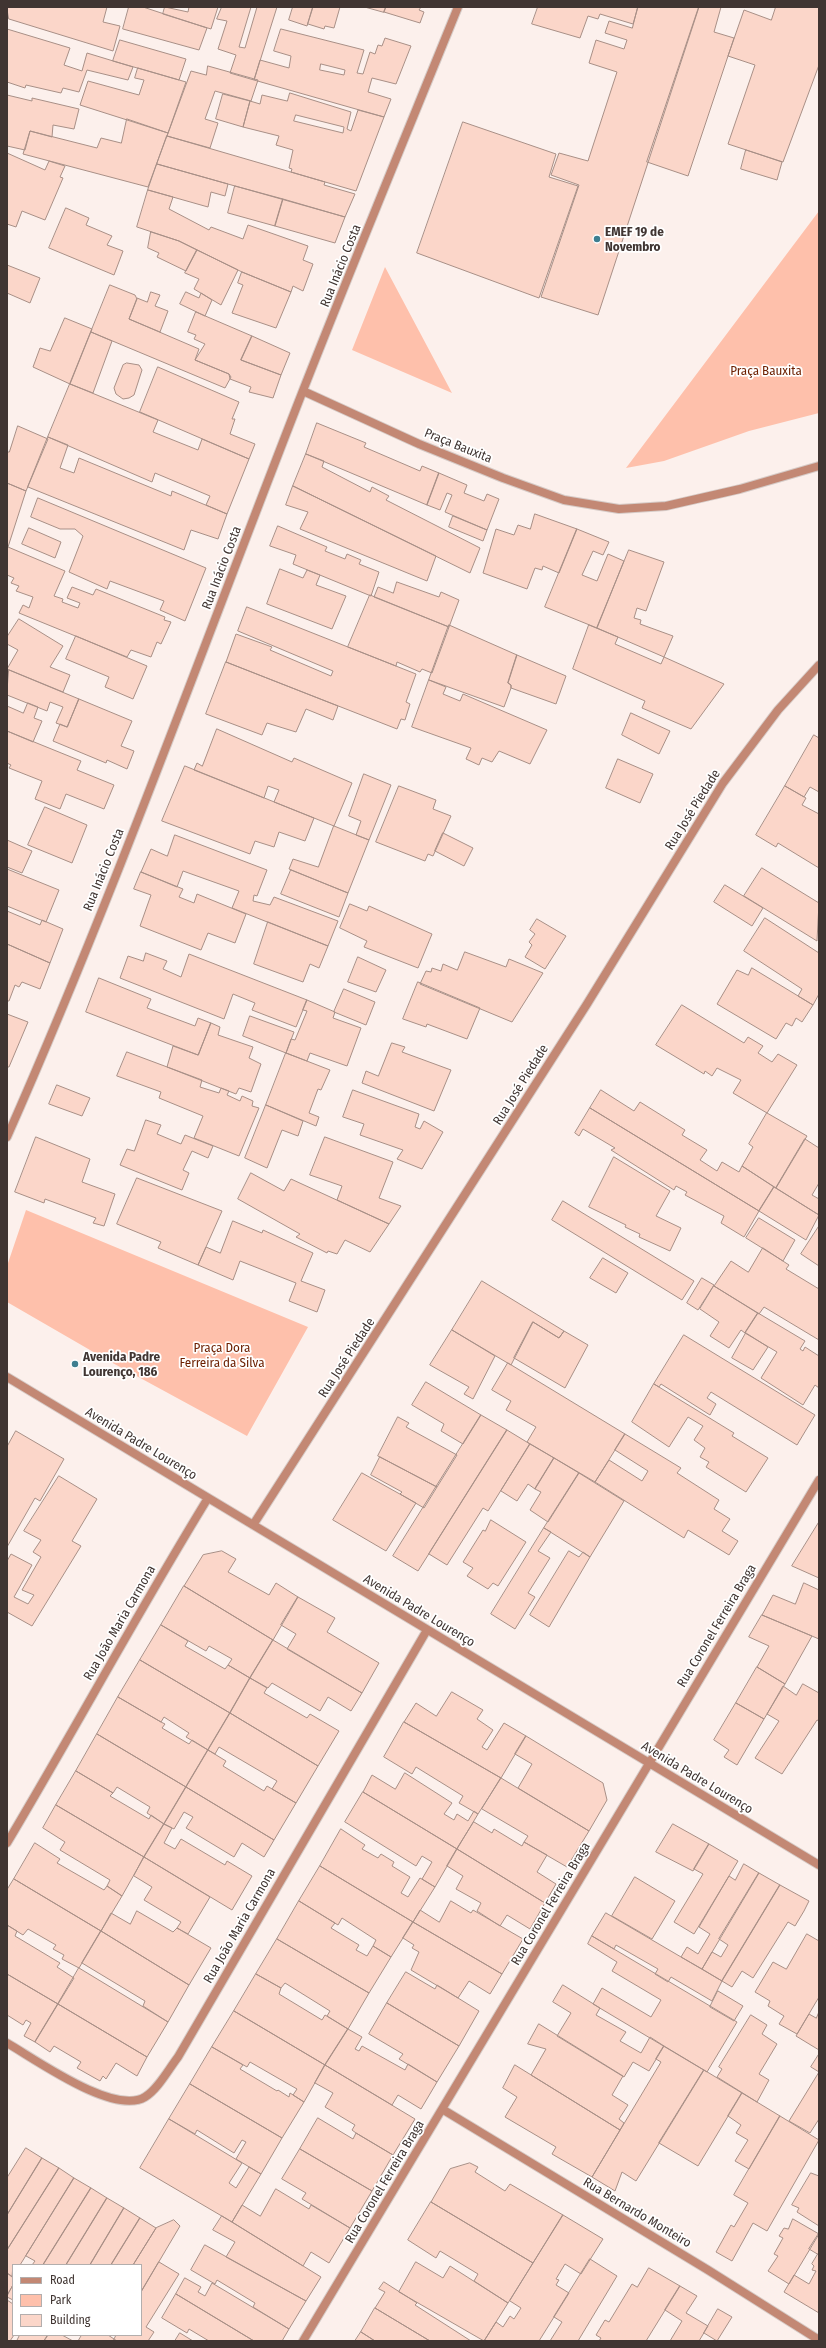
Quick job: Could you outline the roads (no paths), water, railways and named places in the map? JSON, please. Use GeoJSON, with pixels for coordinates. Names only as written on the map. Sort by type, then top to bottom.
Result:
{"type":"FeatureCollection","features":[{"type":"Feature","properties":{"kind":"street","name":"Rua Inácio Costa"},"geometry":{"type":"LineString","coordinates":[[7,1137],[33,1079],[164,755],[303,391],[458,7]]}},
{"type":"Feature","properties":{"kind":"street","name":"Praça Bauxita"},"geometry":{"type":"LineString","coordinates":[[303,391],[419,444],[503,478],[564,500],[619,509],[666,506],[740,489],[819,466]]}},
{"type":"Feature","properties":{"kind":"street","name":"Rua José Piedade"},"geometry":{"type":"LineString","coordinates":[[253,1525],[587,1004],[723,782],[778,710],[819,665]]}},
{"type":"Feature","properties":{"kind":"street","name":"Avenida Padre Lourenço"},"geometry":{"type":"LineString","coordinates":[[7,1378],[819,1865]]}},
{"type":"Feature","properties":{"kind":"street","name":"Rua Coronel Ferreira Braga"},"geometry":{"type":"LineString","coordinates":[[304,2341],[819,1480]]}},
{"type":"Feature","properties":{"kind":"street","name":"Rua João Maria Carmona"},"geometry":{"type":"LineString","coordinates":[[7,1843],[59,1756],[154,1586],[208,1498]]}},
{"type":"Feature","properties":{"kind":"street","name":"Rua João Maria Carmona"},"geometry":{"type":"LineString","coordinates":[[7,2043],[86,2090],[119,2100],[132,2102],[145,2097],[178,2057],[427,1630]]}},
{"type":"Feature","properties":{"kind":"street","name":"Rua Bernardo Monteiro"},"geometry":{"type":"LineString","coordinates":[[442,2109],[702,2266],[819,2340]]}},
{"type":"Feature","properties":{"kind":"place","name":"EMEF 19 de Novembro"},"geometry":{"type":"Point","coordinates":[597,239]}},
{"type":"Feature","properties":{"kind":"place","name":"Avenida Padre Lourenço, 186"},"geometry":{"type":"Point","coordinates":[75,1364]}},
{"type":"Feature","properties":{"kind":"park label","name":"Praça Dora Ferreira da Silva"},"geometry":{"type":"Point","coordinates":[222,1356]}}]}
